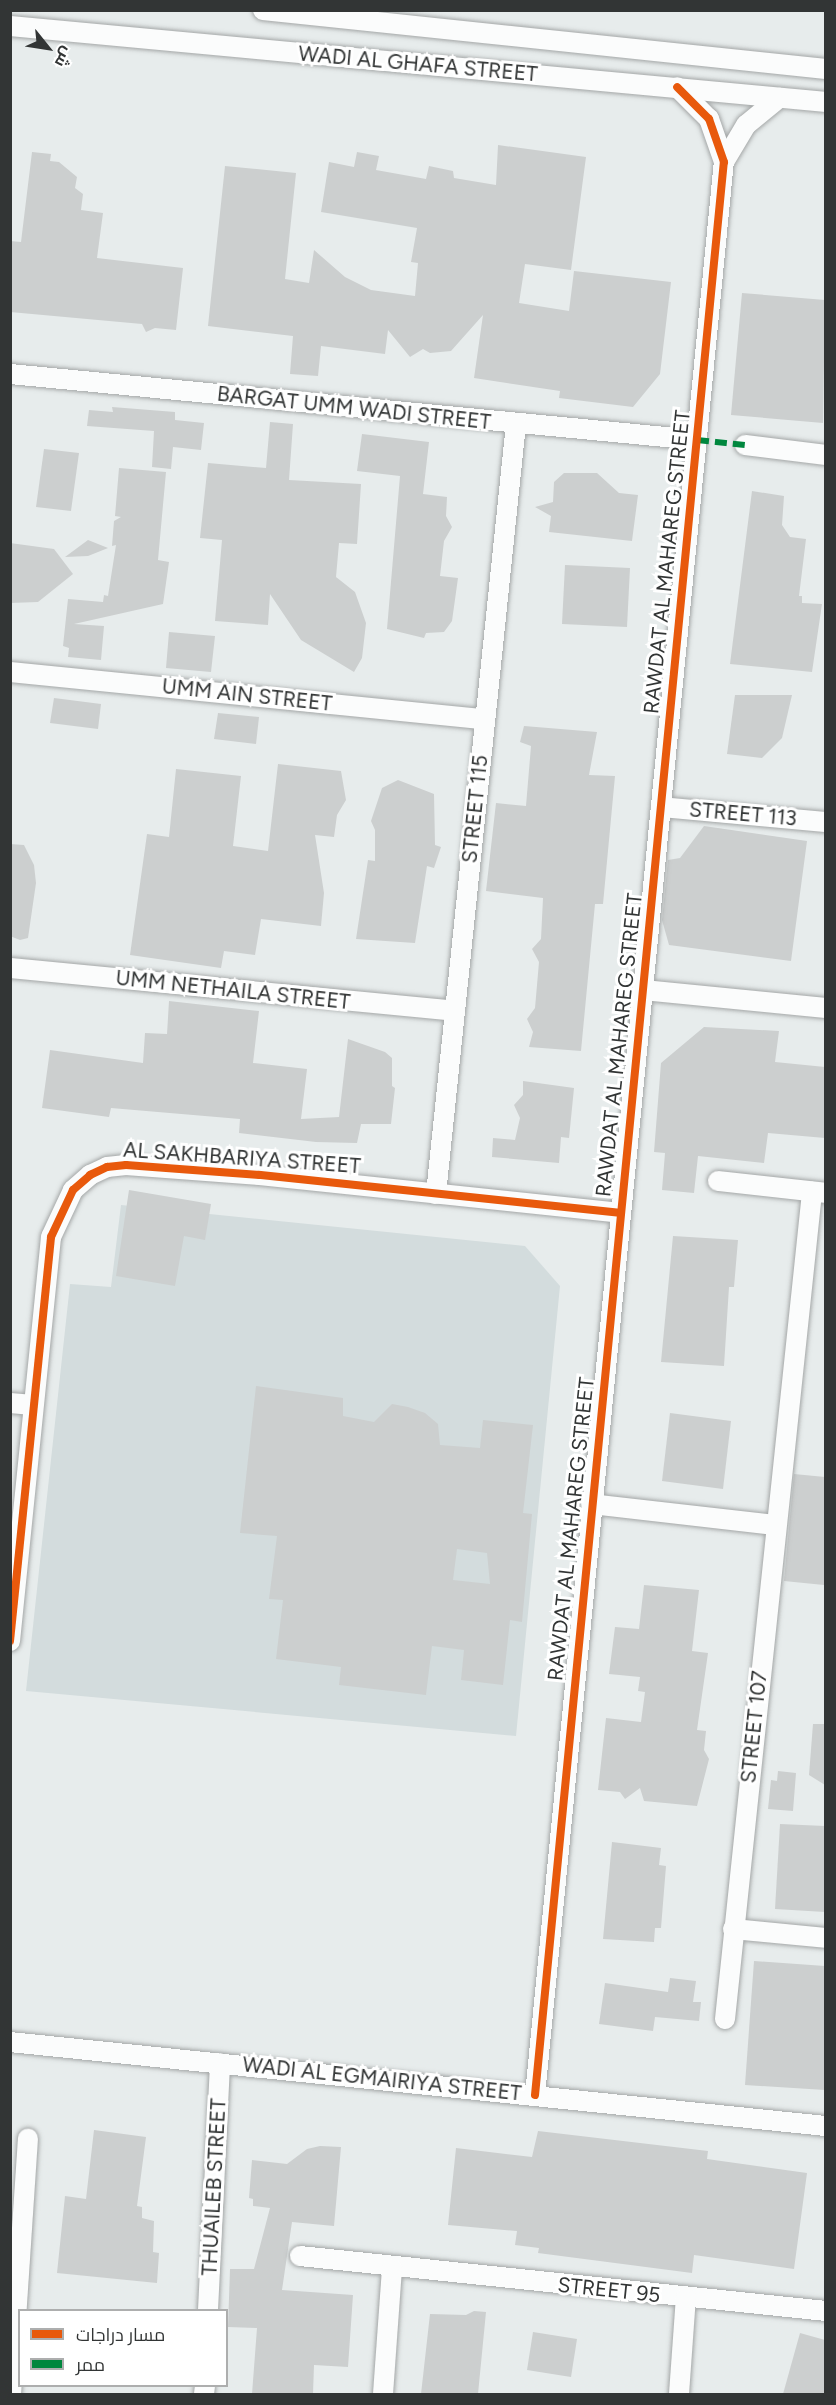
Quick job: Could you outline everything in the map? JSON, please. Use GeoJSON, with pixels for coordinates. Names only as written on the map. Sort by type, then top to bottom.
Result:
{"type":"FeatureCollection","features":[{"type":"Feature","properties":{"kind":"street","name":"WADI AL GHAFA STREET"},"geometry":{"type":"LineString","coordinates":[[263,10],[347,15],[825,69]]}},
{"type":"Feature","properties":{"kind":"street","name":"WADI AL GHAFA STREET"},"geometry":{"type":"LineString","coordinates":[[10,26],[825,102]]}},
{"type":"Feature","properties":{"kind":"street","name":"RAWDAT AL MAHAREG STREET"},"geometry":{"type":"LineString","coordinates":[[535,2095],[724,162],[709,119],[677,87]]}},
{"type":"Feature","properties":{"kind":"street","name":"RAWDAT AL MAHAREG STREET"},"geometry":{"type":"LineString","coordinates":[[724,162],[746,125],[778,98]]}},
{"type":"Feature","properties":{"kind":"street","name":"BARGAT UMM WADI STREET"},"geometry":{"type":"LineString","coordinates":[[10,374],[697,440]]}},
{"type":"Feature","properties":{"kind":"street","name":"STREET 115"},"geometry":{"type":"LineString","coordinates":[[436,1194],[516,424]]}},
{"type":"Feature","properties":{"kind":"street"},"geometry":{"type":"LineString","coordinates":[[746,446],[825,455]]}},
{"type":"Feature","properties":{"kind":"street","name":"UMM AIN STREET"},"geometry":{"type":"LineString","coordinates":[[10,672],[484,719]]}},
{"type":"Feature","properties":{"kind":"street","name":"STREET 113"},"geometry":{"type":"LineString","coordinates":[[662,807],[825,822]]}},
{"type":"Feature","properties":{"kind":"street","name":"UMM NETHAILA STREET"},"geometry":{"type":"LineString","coordinates":[[10,968],[455,1011]]}},
{"type":"Feature","properties":{"kind":"street"},"geometry":{"type":"LineString","coordinates":[[644,990],[825,1008]]}},
{"type":"Feature","properties":{"kind":"street","name":"AL SAKHBARIYA STREET"},"geometry":{"type":"LineString","coordinates":[[10,1641],[51,1237],[73,1190],[90,1175],[107,1167],[126,1165],[620,1213]]}},
{"type":"Feature","properties":{"kind":"street","name":"STREET 107"},"geometry":{"type":"LineString","coordinates":[[718,1181],[819,1192],[774,1525],[725,2019]]}},
{"type":"Feature","properties":{"kind":"street"},"geometry":{"type":"LineString","coordinates":[[10,1403],[33,1405]]}},
{"type":"Feature","properties":{"kind":"street"},"geometry":{"type":"LineString","coordinates":[[591,1504],[774,1525]]}},
{"type":"Feature","properties":{"kind":"street"},"geometry":{"type":"LineString","coordinates":[[733,1929],[825,1938]]}},
{"type":"Feature","properties":{"kind":"street","name":"WADI AL EGMAIRIYA STREET"},"geometry":{"type":"LineString","coordinates":[[10,2042],[825,2126]]}},
{"type":"Feature","properties":{"kind":"street","name":"THUAILEB STREET"},"geometry":{"type":"LineString","coordinates":[[208,2309],[220,2063]]}},
{"type":"Feature","properties":{"kind":"street"},"geometry":{"type":"LineString","coordinates":[[11,2394],[15,2228],[28,2139]]}},
{"type":"Feature","properties":{"kind":"street","name":"STREET 95"},"geometry":{"type":"LineString","coordinates":[[300,2256],[392,2268],[825,2311]]}},
{"type":"Feature","properties":{"kind":"street"},"geometry":{"type":"LineString","coordinates":[[383,2394],[392,2268]]}},
{"type":"Feature","properties":{"kind":"street"},"geometry":{"type":"LineString","coordinates":[[679,2394],[686,2297]]}},
{"type":"Feature","properties":{"kind":"shaded area"},"geometry":{"type":"Polygon","coordinates":[[[121,1205],[525,1246],[560,1286],[516,1736],[26,1691],[70,1284],[111,1287],[121,1205]]]}},
{"type":"Feature","properties":{"kind":"building"},"geometry":{"type":"Polygon","coordinates":[[[498,145],[586,157],[571,270],[525,264],[519,303],[569,311],[574,271],[671,282],[660,374],[633,407],[559,398],[560,391],[474,378],[483,315],[451,351],[430,353],[423,349],[410,357],[388,330],[385,354],[321,346],[318,376],[290,374],[293,336],[208,326],[225,166],[296,173],[285,279],[309,283],[314,250],[345,277],[371,290],[415,296],[418,263],[411,262],[417,228],[321,212],[329,162],[354,167],[357,152],[379,156],[376,170],[426,179],[429,166],[453,171],[454,178],[496,185],[498,145]]]}},
{"type":"Feature","properties":{"kind":"building"},"geometry":{"type":"Polygon","coordinates":[[[32,152],[51,154],[50,161],[59,162],[77,177],[75,188],[83,194],[81,210],[103,213],[97,258],[183,268],[176,330],[155,328],[146,332],[142,324],[10,312],[10,241],[21,242],[32,152]]]}},
{"type":"Feature","properties":{"kind":"building"},"geometry":{"type":"Polygon","coordinates":[[[742,293],[825,300],[823,423],[731,415],[742,293]]]}},
{"type":"Feature","properties":{"kind":"building"},"geometry":{"type":"Polygon","coordinates":[[[112,407],[175,412],[175,420],[204,423],[201,450],[173,447],[171,469],[152,467],[154,431],[87,426],[89,410],[113,412],[112,407]]]}},
{"type":"Feature","properties":{"kind":"building"},"geometry":{"type":"Polygon","coordinates":[[[270,422],[293,424],[289,480],[361,484],[357,544],[339,543],[336,577],[355,592],[366,623],[362,658],[354,672],[301,640],[270,594],[268,625],[215,621],[222,540],[200,538],[208,463],[266,468],[270,422]]]}},
{"type":"Feature","properties":{"kind":"building"},"geometry":{"type":"Polygon","coordinates":[[[362,434],[429,442],[423,494],[447,497],[446,516],[452,527],[444,541],[440,576],[458,578],[452,621],[444,632],[426,633],[424,638],[387,629],[400,476],[357,471],[362,434]]]}},
{"type":"Feature","properties":{"kind":"building"},"geometry":{"type":"Polygon","coordinates":[[[44,449],[79,453],[71,511],[36,507],[44,449]]]}},
{"type":"Feature","properties":{"kind":"building"},"geometry":{"type":"Polygon","coordinates":[[[119,468],[166,472],[158,560],[169,562],[163,604],[74,624],[104,626],[101,660],[68,657],[69,648],[63,646],[68,599],[103,602],[104,595],[108,596],[116,545],[112,546],[114,521],[121,517],[115,516],[119,468]]]}},
{"type":"Feature","properties":{"kind":"building"},"geometry":{"type":"Polygon","coordinates":[[[564,473],[597,473],[619,493],[638,495],[632,541],[549,532],[551,516],[535,507],[553,502],[554,482],[564,473]]]}},
{"type":"Feature","properties":{"kind":"building"},"geometry":{"type":"Polygon","coordinates":[[[752,491],[784,496],[782,525],[790,537],[806,539],[799,596],[802,596],[802,603],[822,604],[812,672],[730,664],[752,491]]]}},
{"type":"Feature","properties":{"kind":"building"},"geometry":{"type":"Polygon","coordinates":[[[88,540],[108,548],[88,556],[65,557],[88,540]]]}},
{"type":"Feature","properties":{"kind":"building"},"geometry":{"type":"Polygon","coordinates":[[[10,543],[54,549],[73,574],[38,602],[10,603],[10,543]]]}},
{"type":"Feature","properties":{"kind":"building"},"geometry":{"type":"Polygon","coordinates":[[[565,565],[630,568],[627,627],[562,624],[565,565]]]}},
{"type":"Feature","properties":{"kind":"building"},"geometry":{"type":"Polygon","coordinates":[[[169,632],[215,636],[211,672],[166,668],[169,632]]]}},
{"type":"Feature","properties":{"kind":"building"},"geometry":{"type":"Polygon","coordinates":[[[735,695],[792,695],[782,738],[762,758],[727,754],[735,695]]]}},
{"type":"Feature","properties":{"kind":"building"},"geometry":{"type":"Polygon","coordinates":[[[54,698],[101,704],[98,729],[50,723],[54,698]]]}},
{"type":"Feature","properties":{"kind":"building"},"geometry":{"type":"Polygon","coordinates":[[[218,713],[259,717],[256,744],[214,739],[218,713]]]}},
{"type":"Feature","properties":{"kind":"building"},"geometry":{"type":"Polygon","coordinates":[[[524,726],[597,732],[589,775],[615,776],[603,904],[595,904],[581,1051],[529,1047],[533,1032],[527,1019],[535,1008],[539,962],[532,949],[541,939],[543,898],[486,891],[496,803],[526,806],[531,746],[520,742],[524,726]]]}},
{"type":"Feature","properties":{"kind":"building"},"geometry":{"type":"Polygon","coordinates":[[[278,764],[341,771],[346,800],[337,815],[334,837],[315,835],[324,893],[321,926],[261,919],[255,955],[224,951],[221,968],[130,955],[147,834],[169,837],[176,769],[241,776],[233,846],[268,851],[278,764]]]}},
{"type":"Feature","properties":{"kind":"building"},"geometry":{"type":"Polygon","coordinates":[[[398,780],[434,794],[435,845],[441,847],[434,868],[427,866],[415,943],[356,939],[368,860],[375,861],[375,830],[371,821],[382,788],[398,780]]]}},
{"type":"Feature","properties":{"kind":"building"},"geometry":{"type":"Polygon","coordinates":[[[704,826],[807,841],[791,961],[669,945],[662,920],[668,860],[680,858],[704,826]]]}},
{"type":"Feature","properties":{"kind":"building"},"geometry":{"type":"Polygon","coordinates":[[[10,844],[24,845],[34,865],[36,883],[28,938],[20,940],[10,936],[10,844]]]}},
{"type":"Feature","properties":{"kind":"building"},"geometry":{"type":"Polygon","coordinates":[[[169,1001],[259,1011],[253,1063],[307,1069],[301,1119],[339,1117],[348,1039],[385,1052],[392,1058],[392,1086],[395,1088],[391,1124],[361,1124],[357,1143],[316,1142],[239,1133],[240,1119],[111,1108],[109,1117],[42,1108],[50,1050],[143,1063],[145,1033],[167,1034],[169,1001]]]}},
{"type":"Feature","properties":{"kind":"building"},"geometry":{"type":"Polygon","coordinates":[[[704,1027],[779,1031],[775,1062],[825,1067],[825,1138],[768,1133],[764,1163],[698,1156],[694,1193],[662,1190],[665,1153],[654,1152],[661,1063],[704,1027]]]}},
{"type":"Feature","properties":{"kind":"building"},"geometry":{"type":"Polygon","coordinates":[[[523,1081],[574,1088],[569,1138],[561,1137],[559,1163],[492,1157],[493,1138],[515,1140],[520,1118],[514,1105],[523,1095],[523,1081]]]}},
{"type":"Feature","properties":{"kind":"building"},"geometry":{"type":"Polygon","coordinates":[[[129,1190],[211,1204],[205,1240],[184,1236],[175,1286],[116,1276],[129,1190]]]}},
{"type":"Feature","properties":{"kind":"building"},"geometry":{"type":"Polygon","coordinates":[[[673,1236],[738,1240],[734,1287],[729,1287],[724,1366],[661,1362],[673,1236]]]}},
{"type":"Feature","properties":{"kind":"building"},"geometry":{"type":"Polygon","coordinates":[[[256,1386],[343,1398],[343,1416],[374,1422],[392,1404],[408,1407],[425,1413],[438,1424],[440,1445],[480,1448],[483,1420],[533,1425],[523,1513],[532,1514],[522,1622],[510,1620],[503,1685],[461,1680],[464,1650],[432,1646],[426,1695],[339,1685],[341,1667],[276,1659],[283,1600],[269,1599],[277,1536],[240,1533],[256,1386]],[[457,1549],[453,1580],[490,1584],[487,1553],[457,1549]]]}},
{"type":"Feature","properties":{"kind":"building"},"geometry":{"type":"Polygon","coordinates":[[[670,1413],[731,1421],[723,1489],[662,1481],[670,1413]]]}},
{"type":"Feature","properties":{"kind":"building"},"geometry":{"type":"Polygon","coordinates":[[[794,1474],[825,1477],[824,1585],[784,1581],[794,1474]]]}},
{"type":"Feature","properties":{"kind":"building"},"geometry":{"type":"Polygon","coordinates":[[[644,1585],[699,1590],[692,1651],[708,1653],[697,1730],[706,1731],[704,1750],[709,1759],[697,1806],[644,1801],[640,1788],[625,1799],[620,1792],[598,1790],[606,1718],[641,1722],[645,1692],[638,1691],[640,1677],[609,1674],[615,1627],[639,1629],[644,1585]]]}},
{"type":"Feature","properties":{"kind":"building"},"geometry":{"type":"Polygon","coordinates":[[[813,1724],[825,1724],[825,1785],[809,1775],[813,1724]]]}},
{"type":"Feature","properties":{"kind":"building"},"geometry":{"type":"Polygon","coordinates":[[[778,1771],[796,1773],[793,1811],[768,1809],[771,1780],[777,1781],[778,1771]]]}},
{"type":"Feature","properties":{"kind":"building"},"geometry":{"type":"Polygon","coordinates":[[[780,1824],[825,1826],[825,1912],[775,1909],[780,1824]]]}},
{"type":"Feature","properties":{"kind":"building"},"geometry":{"type":"Polygon","coordinates":[[[612,1842],[661,1848],[659,1865],[666,1866],[661,1928],[655,1928],[654,1942],[603,1939],[612,1842]]]}},
{"type":"Feature","properties":{"kind":"building"},"geometry":{"type":"Polygon","coordinates":[[[754,1961],[825,1966],[825,2090],[745,2085],[754,1961]]]}},
{"type":"Feature","properties":{"kind":"building"},"geometry":{"type":"Polygon","coordinates":[[[670,1978],[696,1981],[693,2002],[701,2002],[699,2021],[655,2017],[653,2031],[599,2024],[605,1983],[668,1992],[670,1978]]]}},
{"type":"Feature","properties":{"kind":"building"},"geometry":{"type":"Polygon","coordinates":[[[94,2130],[146,2137],[137,2206],[142,2207],[142,2218],[154,2221],[153,2252],[159,2253],[157,2283],[57,2273],[65,2196],[86,2199],[94,2130]]]}},
{"type":"Feature","properties":{"kind":"building"},"geometry":{"type":"Polygon","coordinates":[[[538,2131],[708,2151],[707,2159],[807,2173],[794,2269],[694,2255],[692,2273],[538,2253],[539,2248],[515,2245],[517,2231],[448,2225],[456,2148],[532,2157],[538,2131]]]}},
{"type":"Feature","properties":{"kind":"building"},"geometry":{"type":"Polygon","coordinates":[[[320,2146],[341,2147],[334,2226],[292,2222],[282,2290],[353,2295],[348,2367],[314,2365],[313,2394],[252,2394],[257,2328],[228,2327],[230,2269],[254,2269],[270,2208],[253,2206],[253,2199],[249,2198],[252,2160],[287,2164],[307,2149],[320,2146]]]}},
{"type":"Feature","properties":{"kind":"building"},"geometry":{"type":"Polygon","coordinates":[[[474,2311],[486,2312],[478,2394],[421,2394],[430,2314],[466,2315],[474,2311]]]}},
{"type":"Feature","properties":{"kind":"building"},"geometry":{"type":"Polygon","coordinates":[[[533,2332],[577,2339],[571,2377],[527,2370],[533,2332]]]}},
{"type":"Feature","properties":{"kind":"building"},"geometry":{"type":"Polygon","coordinates":[[[800,2333],[825,2340],[825,2394],[783,2394],[800,2333]]]}},
{"type":"Feature","properties":{"kind":"marked path"},"geometry":{"type":"LineString","coordinates":[[697,440],[745,445]]}},
{"type":"Feature","properties":{"kind":"cycle path"},"geometry":{"type":"LineString","coordinates":[[535,2095],[724,162],[709,119],[677,87]]}},
{"type":"Feature","properties":{"kind":"cycle path"},"geometry":{"type":"LineString","coordinates":[[10,1641],[51,1237],[73,1190],[90,1175],[107,1167],[126,1165],[260,1175],[620,1213]]}}]}
